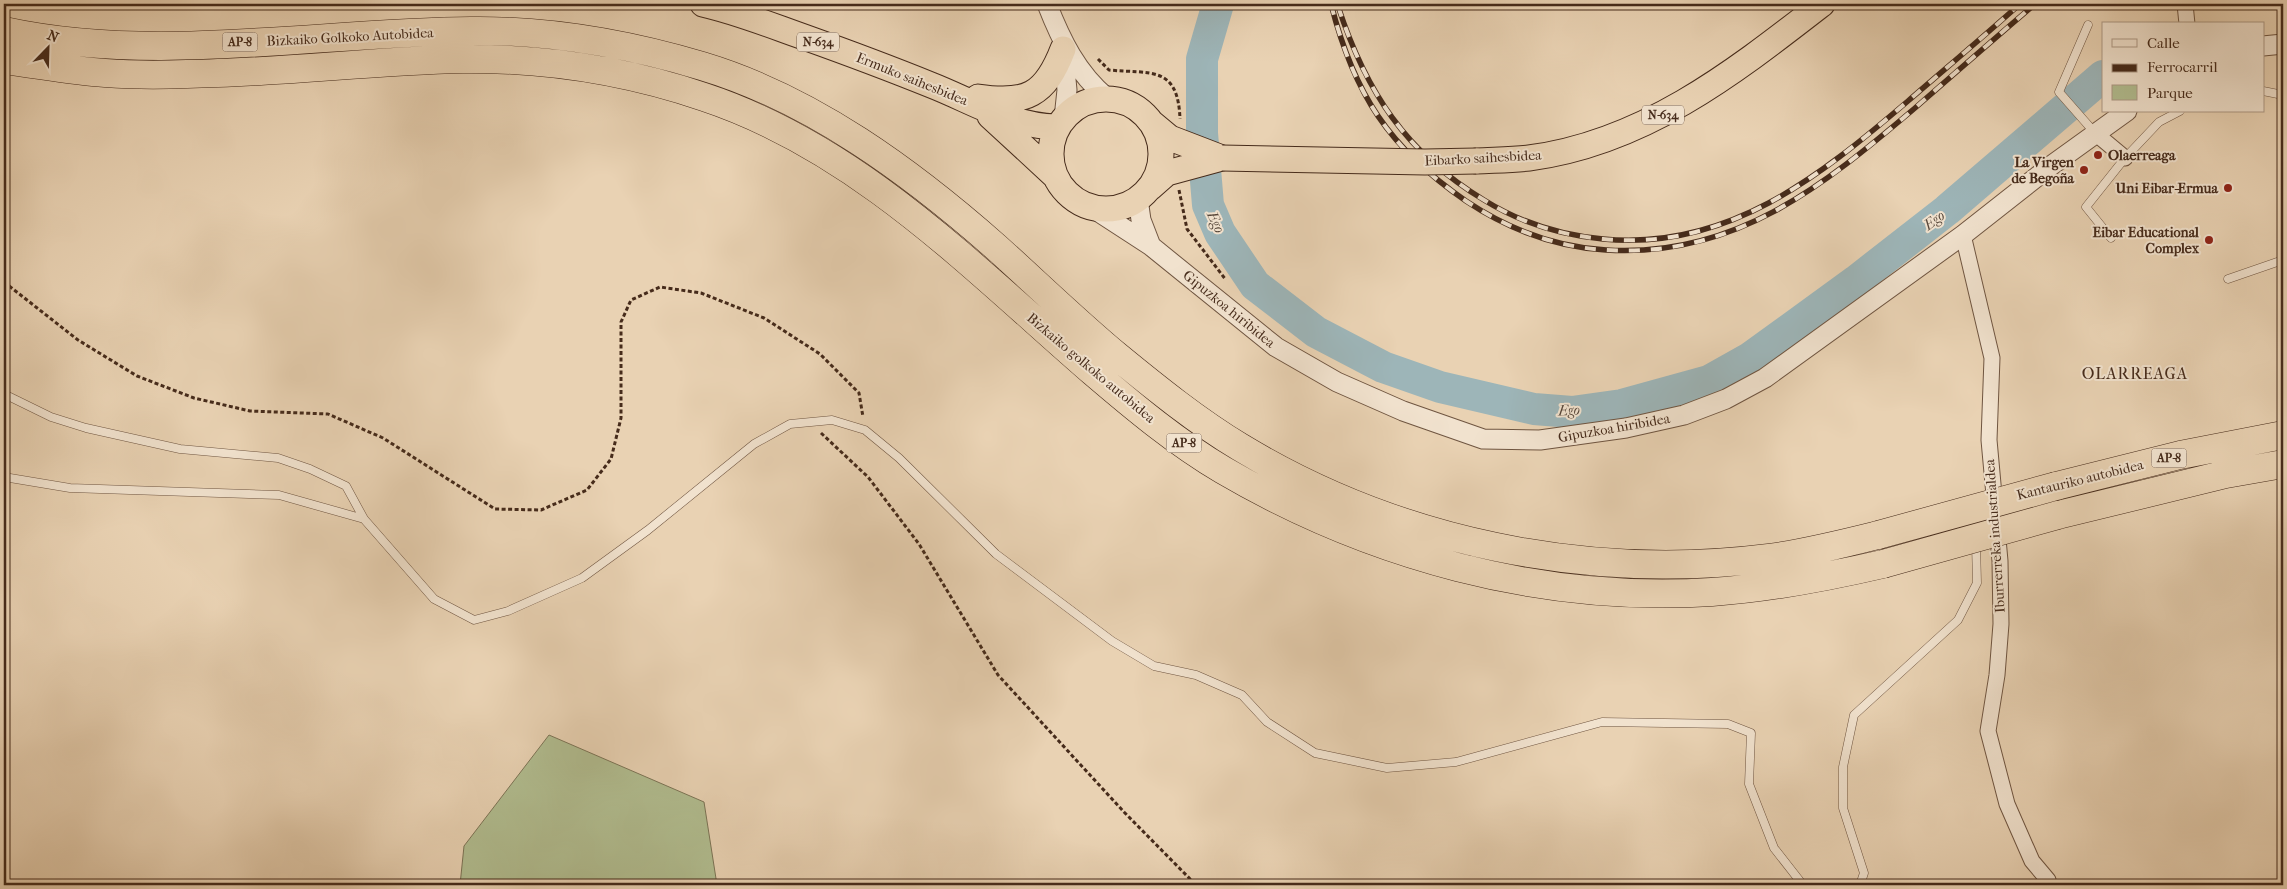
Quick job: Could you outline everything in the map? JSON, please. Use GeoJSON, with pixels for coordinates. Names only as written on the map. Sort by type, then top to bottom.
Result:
{"type":"FeatureCollection","features":[{"type":"Feature","properties":{"kind":"highway","name":"Ermuko saihesbidea"},"geometry":{"type":"LineString","coordinates":[[703,4],[729,10],[932,85],[979,106]]}},
{"type":"Feature","properties":{"kind":"highway","name":"Eibarko saihesbidea"},"geometry":{"type":"LineString","coordinates":[[1144,194],[1185,156],[1425,162],[1529,158],[1576,149],[1618,135],[1656,119],[1696,97],[1744,65],[1822,4]]}},
{"type":"Feature","properties":{"kind":"highway","name":"Bizkaiko Golkoko Autobidea"},"geometry":{"type":"LineString","coordinates":[[4,31],[107,44],[182,44],[476,31],[576,38]]}},
{"type":"Feature","properties":{"kind":"highway","name":"Bizkaiko golkoko autobidea"},"geometry":{"type":"LineString","coordinates":[[576,38],[645,50],[708,68],[808,112],[864,145],[929,192],[991,243],[1116,355],[1180,406],[1239,446],[1296,477],[1366,508],[1433,532],[1526,554],[1625,564],[1712,564],[1770,558],[1822,549],[1878,535]]}},
{"type":"Feature","properties":{"kind":"highway"},"geometry":{"type":"LineString","coordinates":[[932,85],[975,96],[1018,100],[1034,92],[1046,81],[1056,67],[1062,45]]}},
{"type":"Feature","properties":{"kind":"highway","name":"Bizkaiko Golkoko Autobidea"},"geometry":{"type":"LineString","coordinates":[[4,60],[103,73],[189,74],[469,59],[570,66]]}},
{"type":"Feature","properties":{"kind":"highway","name":"Bizkaiko golkoko autobidea"},"geometry":{"type":"LineString","coordinates":[[570,66],[642,78],[708,98],[797,138],[850,170],[912,214],[1096,375],[1164,430],[1219,468],[1280,502],[1356,535],[1429,560],[1518,581],[1619,592],[1709,592],[1777,585],[1883,564]]}},
{"type":"Feature","properties":{"kind":"highway"},"geometry":{"type":"LineString","coordinates":[[1055,176],[1051,160],[1052,145],[1060,122],[1076,107],[1091,100],[1106,98],[1124,102],[1140,110],[1170,138],[1185,156]]}},
{"type":"Feature","properties":{"kind":"highway"},"geometry":{"type":"LineString","coordinates":[[979,106],[1020,123],[1036,127],[1060,122]]}},
{"type":"Feature","properties":{"kind":"highway"},"geometry":{"type":"LineString","coordinates":[[979,106],[1055,176],[1064,189],[1076,200],[1091,207],[1107,209],[1123,206],[1144,194],[1158,173],[1161,156],[1160,139],[1152,123]]}},
{"type":"Feature","properties":{"kind":"highway","name":"Kantauriko autobidea"},"geometry":{"type":"LineString","coordinates":[[1878,535],[2056,486],[2180,455],[2283,434]]}},
{"type":"Feature","properties":{"kind":"highway","name":"Kantauriko autobidea"},"geometry":{"type":"LineString","coordinates":[[1883,564],[2058,515],[2208,478],[2283,464]]}},
{"type":"Feature","properties":{"kind":"street"},"geometry":{"type":"LineString","coordinates":[[1047,4],[1062,45],[1067,90],[1060,122]]}},
{"type":"Feature","properties":{"kind":"street"},"geometry":{"type":"LineString","coordinates":[[2185,4],[2187,22]]}},
{"type":"Feature","properties":{"kind":"street"},"geometry":{"type":"LineString","coordinates":[[2264,46],[2283,44]]}},
{"type":"Feature","properties":{"kind":"street"},"geometry":{"type":"LineString","coordinates":[[1062,45],[1090,84],[1106,98]]}},
{"type":"Feature","properties":{"kind":"street","name":"Gipuzkoa hiribidea"},"geometry":{"type":"LineString","coordinates":[[1091,207],[1151,246],[1276,347],[1337,382],[1403,411],[1483,439],[1540,440],[1626,428],[1684,415],[1726,399],[1765,378],[1963,235],[2089,127],[2125,112]]}},
{"type":"Feature","properties":{"kind":"street"},"geometry":{"type":"LineString","coordinates":[[2089,127],[2125,158]]}},
{"type":"Feature","properties":{"kind":"street"},"geometry":{"type":"LineString","coordinates":[[1144,194],[1141,220],[1151,246]]}},
{"type":"Feature","properties":{"kind":"street","name":"Iburrerreka industrialdea"},"geometry":{"type":"LineString","coordinates":[[1963,235],[1992,358],[1989,440],[2000,561],[2000,624],[1997,675],[1988,731],[2007,804],[2032,861],[2048,880],[2049,885]]}},
{"type":"Feature","properties":{"kind":"lane"},"geometry":{"type":"LineString","coordinates":[[2088,25],[2058,92],[2089,127]]}},
{"type":"Feature","properties":{"kind":"lane"},"geometry":{"type":"LineString","coordinates":[[2264,91],[2283,95]]}},
{"type":"Feature","properties":{"kind":"lane"},"geometry":{"type":"LineString","coordinates":[[2111,238],[2086,206],[2125,158],[2159,122],[2178,112]]}},
{"type":"Feature","properties":{"kind":"lane"},"geometry":{"type":"LineString","coordinates":[[2228,279],[2283,260]]}},
{"type":"Feature","properties":{"kind":"lane"},"geometry":{"type":"LineString","coordinates":[[4,394],[51,417],[86,428],[180,449],[278,458],[310,469],[346,486],[364,519],[434,599],[474,620],[508,611],[582,578],[648,530],[754,444],[790,424],[832,420],[865,430],[899,458],[996,554],[1112,641],[1154,666],[1196,675],[1242,695],[1267,722],[1315,753],[1387,768],[1456,762],[1602,722],[1728,724],[1751,733],[1749,784],[1774,848],[1803,885]]}},
{"type":"Feature","properties":{"kind":"lane"},"geometry":{"type":"LineString","coordinates":[[4,477],[70,488],[279,495],[364,519]]}},
{"type":"Feature","properties":{"kind":"lane"},"geometry":{"type":"LineString","coordinates":[[1981,517],[1995,505]]}},
{"type":"Feature","properties":{"kind":"lane"},"geometry":{"type":"LineString","coordinates":[[1860,885],[1864,873],[1843,808],[1843,767],[1854,715],[1958,620],[1977,583],[1975,529]]}},
{"type":"Feature","properties":{"kind":"path"},"geometry":{"type":"LineString","coordinates":[[1095,57],[1109,70],[1155,73],[1170,81],[1179,98],[1185,156],[1187,229],[1227,282]]}},
{"type":"Feature","properties":{"kind":"path"},"geometry":{"type":"LineString","coordinates":[[4,282],[78,340],[138,376],[194,398],[250,411],[328,414],[383,438],[495,509],[541,510],[587,490],[611,459],[622,418],[621,322],[631,300],[660,287],[701,293],[764,318],[820,354],[859,393],[865,430]]}},
{"type":"Feature","properties":{"kind":"path"},"geometry":{"type":"LineString","coordinates":[[810,422],[868,477],[919,544],[998,675],[1124,812],[1196,885]]}},
{"type":"Feature","properties":{"kind":"green space"},"geometry":{"type":"Polygon","coordinates":[[[549,735],[704,802],[717,885],[460,885],[464,846],[549,735]]]}},
{"type":"Feature","properties":{"kind":"waterway","name":"Ego"},"geometry":{"type":"LineString","coordinates":[[1218,4],[1202,59],[1202,133],[1208,205],[1220,233],[1255,285],[1316,332],[1383,367],[1440,387],[1534,409],[1572,412],[1622,405],[1709,381],[1750,358],[1856,281],[1947,210],[2102,77]]}},
{"type":"Feature","properties":{"kind":"railway"},"geometry":{"type":"LineString","coordinates":[[1331,4],[1340,36],[1364,92],[1378,116],[1416,161],[1466,201],[1515,228],[1550,241],[1606,250],[1652,249],[1695,242],[1735,229],[1774,212],[1810,190],[1845,165],[1915,108],[2035,4]]}},
{"type":"Feature","properties":{"kind":"railway"},"geometry":{"type":"LineString","coordinates":[[1338,6],[1362,66],[1392,118],[1411,141],[1456,182],[1498,208],[1541,227],[1603,239],[1648,240],[1690,233],[1731,221],[1769,203],[1805,181],[1874,129],[2020,4]]}},
{"type":"Feature","properties":{"kind":"place","name":"Olaerreaga"},"geometry":{"type":"Point","coordinates":[2098,155]}},
{"type":"Feature","properties":{"kind":"place","name":"La Virgen de Begoña"},"geometry":{"type":"Point","coordinates":[2084,170]}},
{"type":"Feature","properties":{"kind":"place","name":"Uni Eibar-Ermua"},"geometry":{"type":"Point","coordinates":[2228,188]}},
{"type":"Feature","properties":{"kind":"place","name":"Eibar Educational Complex"},"geometry":{"type":"Point","coordinates":[2209,240]}},
{"type":"Feature","properties":{"kind":"district","name":"OLARREAGA"},"geometry":{"type":"Point","coordinates":[2135,373]}}]}
